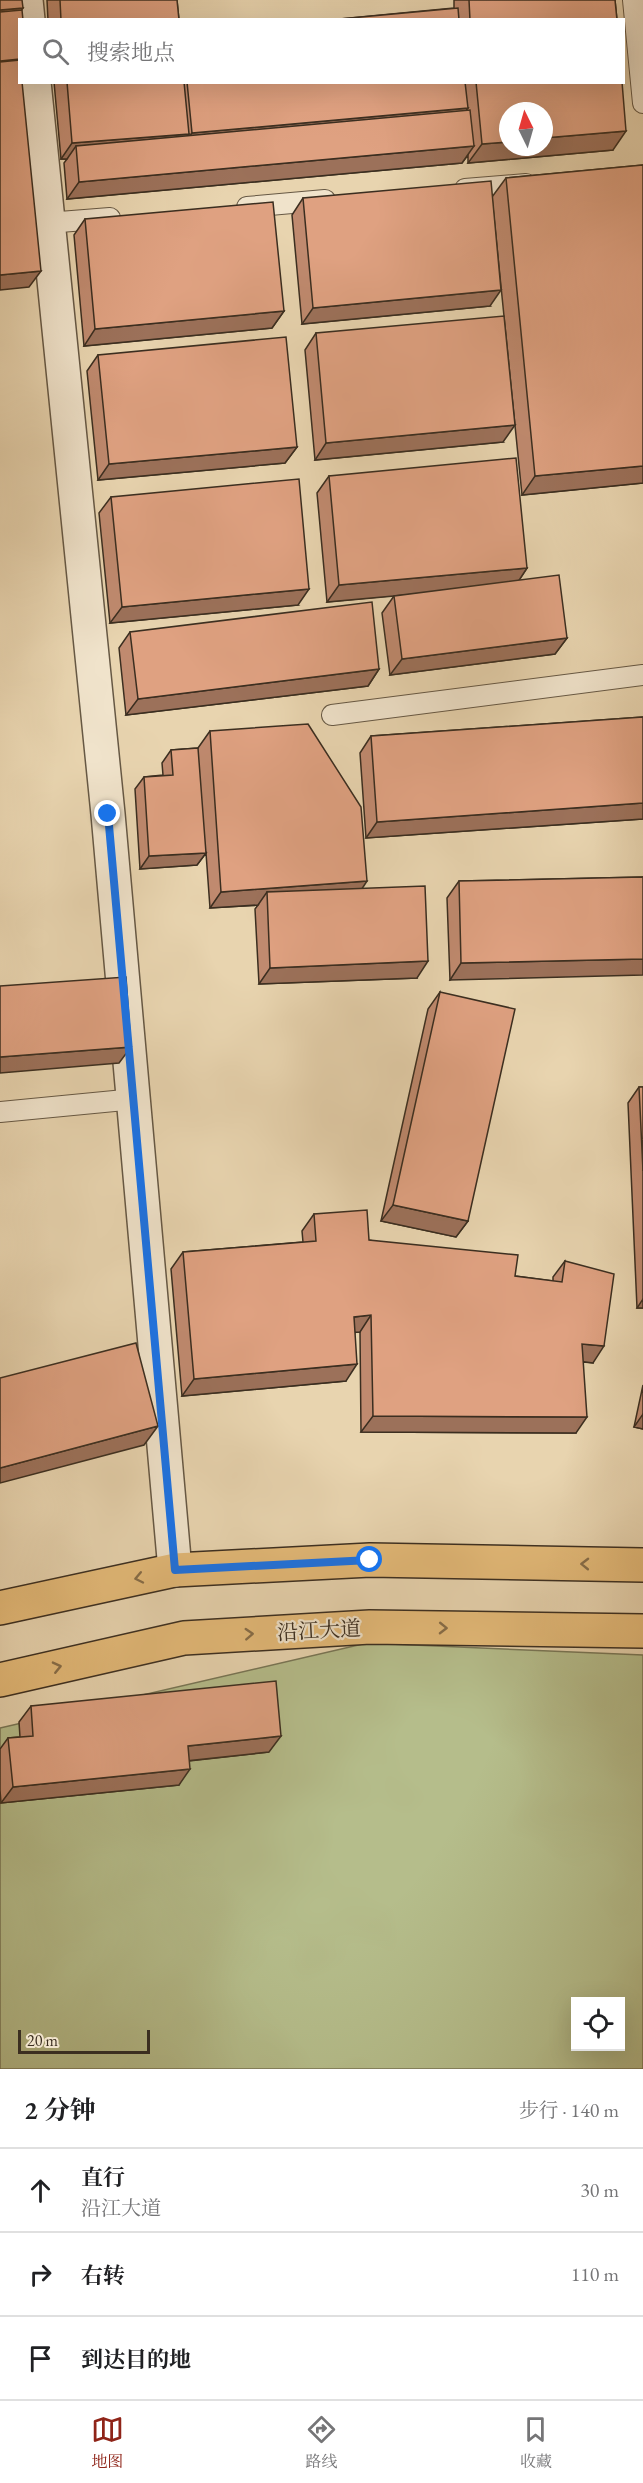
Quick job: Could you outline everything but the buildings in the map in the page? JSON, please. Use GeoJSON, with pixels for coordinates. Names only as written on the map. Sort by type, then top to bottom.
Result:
{"type":"FeatureCollection","features":[{"type":"Feature","properties":{"kind":"main road"},"geometry":{"type":"LineString","coordinates":[[0,1608],[175,1570],[370,1560],[643,1565]]}},
{"type":"Feature","properties":{"kind":"main road","name":"沿江大道"},"geometry":{"type":"LineString","coordinates":[[0,1680],[184,1638],[370,1627],[643,1631]]}},
{"type":"Feature","properties":{"kind":"street"},"geometry":{"type":"LineString","coordinates":[[26,0],[28,18]]}},
{"type":"Feature","properties":{"kind":"street"},"geometry":{"type":"LineString","coordinates":[[34,84],[108,814],[175,1570]]}},
{"type":"Feature","properties":{"kind":"lane"},"geometry":{"type":"LineString","coordinates":[[633,0],[643,103]]}},
{"type":"Feature","properties":{"kind":"lane"},"geometry":{"type":"LineString","coordinates":[[440,191],[548,182]]}},
{"type":"Feature","properties":{"kind":"lane"},"geometry":{"type":"LineString","coordinates":[[226,208],[345,198]]}},
{"type":"Feature","properties":{"kind":"lane"},"geometry":{"type":"LineString","coordinates":[[47,223],[130,216]]}},
{"type":"Feature","properties":{"kind":"lane"},"geometry":{"type":"LineString","coordinates":[[332,715],[643,675]]}},
{"type":"Feature","properties":{"kind":"lane"},"geometry":{"type":"LineString","coordinates":[[0,1112],[135,1099]]}},
{"type":"Feature","properties":{"kind":"green space"},"geometry":{"type":"Polygon","coordinates":[[[367,1643],[643,1655],[643,2069],[0,2069],[0,1728],[367,1643]]]}},
{"type":"Feature","properties":{"kind":"route"},"geometry":{"type":"LineString","coordinates":[[108,814],[175,1570],[370,1560]]}}]}
